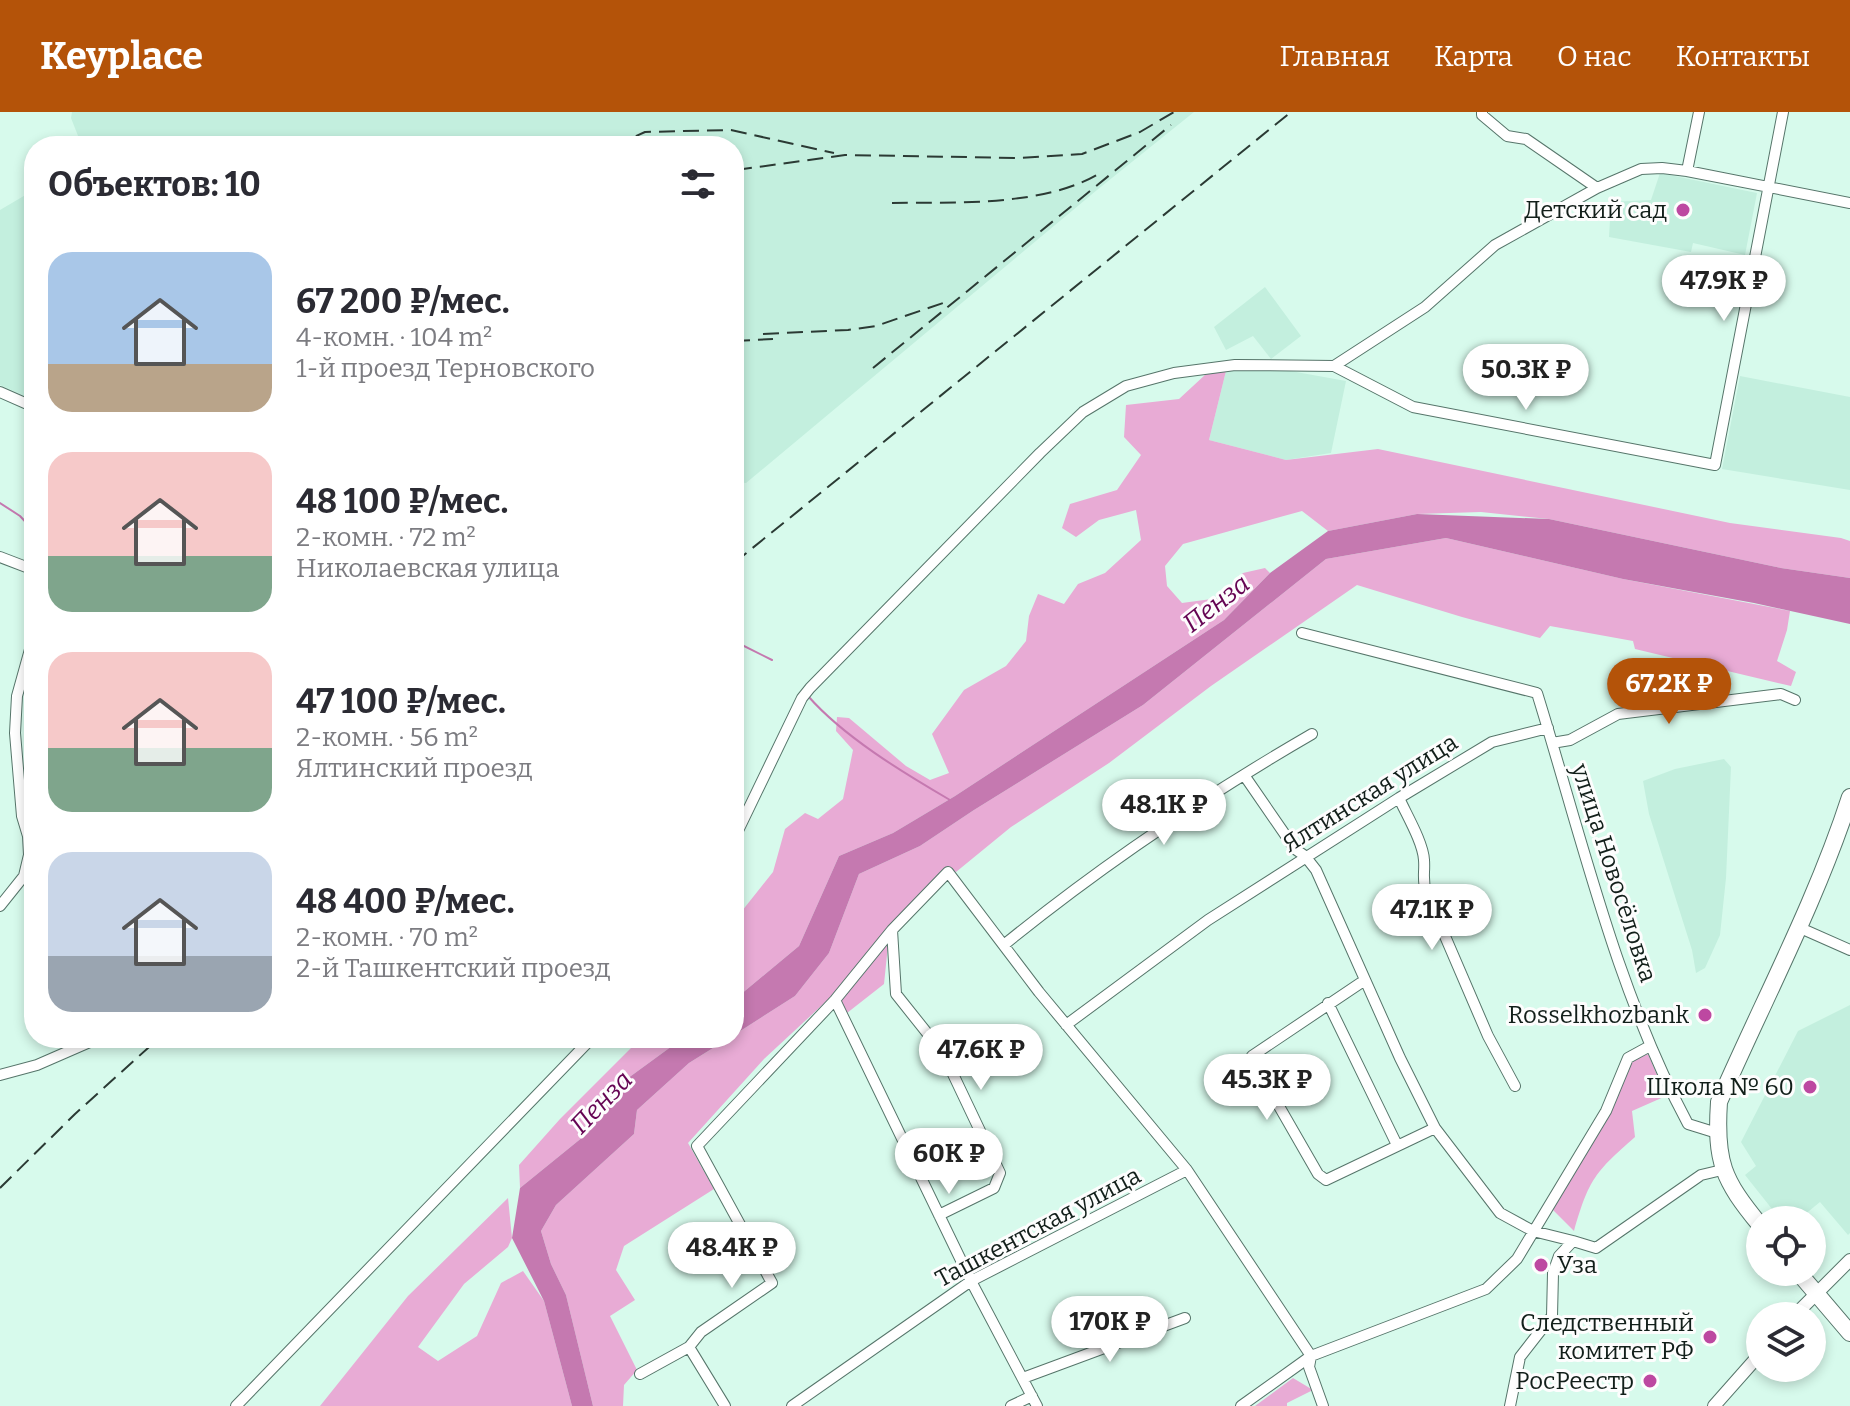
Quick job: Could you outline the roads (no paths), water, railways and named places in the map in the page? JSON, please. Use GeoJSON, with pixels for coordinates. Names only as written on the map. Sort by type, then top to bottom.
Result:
{"type":"FeatureCollection","features":[{"type":"Feature","properties":{"kind":"main road"},"geometry":{"type":"LineString","coordinates":[[1746,1208],[1722,1170],[1717,1133],[1719,1102],[1798,927],[1850,797]]}},
{"type":"Feature","properties":{"kind":"main road"},"geometry":{"type":"LineString","coordinates":[[1809,1286],[1850,1333]]}},
{"type":"Feature","properties":{"kind":"street"},"geometry":{"type":"LineString","coordinates":[[1482,112],[1507,136],[1526,139],[1597,188]]}},
{"type":"Feature","properties":{"kind":"street"},"geometry":{"type":"LineString","coordinates":[[1687,171],[1699,112]]}},
{"type":"Feature","properties":{"kind":"street"},"geometry":{"type":"LineString","coordinates":[[744,818],[802,698],[810,688],[1040,453],[1083,412],[1126,386],[1174,373],[1235,365],[1334,366],[1413,407],[1715,465],[1783,112]]}},
{"type":"Feature","properties":{"kind":"street"},"geometry":{"type":"LineString","coordinates":[[1334,366],[1425,307],[1495,245],[1597,188],[1641,169],[1687,171],[1850,203]]}},
{"type":"Feature","properties":{"kind":"street"},"geometry":{"type":"LineString","coordinates":[[0,392],[24,403]]}},
{"type":"Feature","properties":{"kind":"street"},"geometry":{"type":"LineString","coordinates":[[0,557],[24,566]]}},
{"type":"Feature","properties":{"kind":"street","name":"улица Новосёловка"},"geometry":{"type":"LineString","coordinates":[[1302,633],[1537,693],[1600,903],[1650,1046],[1688,1124],[1717,1133]]}},
{"type":"Feature","properties":{"kind":"street"},"geometry":{"type":"LineString","coordinates":[[24,671],[17,696],[15,733],[24,823]]}},
{"type":"Feature","properties":{"kind":"street"},"geometry":{"type":"LineString","coordinates":[[1552,743],[1570,740],[1618,714],[1781,694],[1795,700]]}},
{"type":"Feature","properties":{"kind":"street","name":"Ялтинская улица"},"geometry":{"type":"LineString","coordinates":[[1066,1025],[1208,920],[1399,798],[1492,742],[1548,728]]}},
{"type":"Feature","properties":{"kind":"street"},"geometry":{"type":"LineString","coordinates":[[1005,944],[1060,899],[1244,775],[1312,734]]}},
{"type":"Feature","properties":{"kind":"street"},"geometry":{"type":"LineString","coordinates":[[1244,775],[1295,849],[1316,870],[1435,1128],[1500,1213],[1533,1231],[1596,1248],[1701,1175],[1722,1170]]}},
{"type":"Feature","properties":{"kind":"street"},"geometry":{"type":"LineString","coordinates":[[1399,798],[1422,851],[1421,877],[1426,892],[1482,1022],[1515,1086]]}},
{"type":"Feature","properties":{"kind":"street"},"geometry":{"type":"LineString","coordinates":[[640,1374],[689,1347],[701,1332],[772,1283],[697,1146],[835,1000],[892,930],[948,872],[1066,1025],[1187,1170],[1311,1356],[1309,1367],[1323,1406]]}},
{"type":"Feature","properties":{"kind":"street"},"geometry":{"type":"LineString","coordinates":[[0,906],[24,876]]}},
{"type":"Feature","properties":{"kind":"street"},"geometry":{"type":"LineString","coordinates":[[1798,927],[1850,950]]}},
{"type":"Feature","properties":{"kind":"street"},"geometry":{"type":"LineString","coordinates":[[892,930],[896,994],[943,1053],[1000,1173],[994,1188],[939,1215]]}},
{"type":"Feature","properties":{"kind":"street"},"geometry":{"type":"LineString","coordinates":[[1365,980],[1252,1056],[1253,1061],[1318,1174],[1326,1180],[1435,1128]]}},
{"type":"Feature","properties":{"kind":"street"},"geometry":{"type":"LineString","coordinates":[[835,1000],[971,1281],[1034,1401],[1011,1406]]}},
{"type":"Feature","properties":{"kind":"street"},"geometry":{"type":"LineString","coordinates":[[1328,1003],[1397,1145]]}},
{"type":"Feature","properties":{"kind":"street"},"geometry":{"type":"LineString","coordinates":[[1242,1406],[1311,1356],[1486,1289],[1517,1259],[1606,1111],[1628,1058],[1650,1046]]}},
{"type":"Feature","properties":{"kind":"street"},"geometry":{"type":"LineString","coordinates":[[0,1075],[37,1065],[71,1048]]}},
{"type":"Feature","properties":{"kind":"street"},"geometry":{"type":"LineString","coordinates":[[236,1406],[582,1048]]}},
{"type":"Feature","properties":{"kind":"street","name":"Ташкентская улица"},"geometry":{"type":"LineString","coordinates":[[792,1406],[971,1281],[1187,1170]]}},
{"type":"Feature","properties":{"kind":"street"},"geometry":{"type":"LineString","coordinates":[[1510,1406],[1520,1357],[1552,1316],[1553,1273],[1559,1256],[1573,1241]]}},
{"type":"Feature","properties":{"kind":"street"},"geometry":{"type":"LineString","coordinates":[[1808,1302],[1850,1260]]}},
{"type":"Feature","properties":{"kind":"street"},"geometry":{"type":"LineString","coordinates":[[1023,1378],[1185,1318]]}},
{"type":"Feature","properties":{"kind":"street"},"geometry":{"type":"LineString","coordinates":[[689,1347],[725,1406]]}},
{"type":"Feature","properties":{"kind":"street"},"geometry":{"type":"LineString","coordinates":[[1714,1406],[1746,1370]]}},
{"type":"Feature","properties":{"kind":"waterway"},"geometry":{"type":"LineString","coordinates":[[0,503],[24,520]]}},
{"type":"Feature","properties":{"kind":"waterway"},"geometry":{"type":"LineString","coordinates":[[744,646],[772,660]]}},
{"type":"Feature","properties":{"kind":"waterway"},"geometry":{"type":"LineString","coordinates":[[808,696],[856,740],[950,800]]}},
{"type":"Feature","properties":{"kind":"railway"},"geometry":{"type":"LineString","coordinates":[[744,169],[845,155],[1018,158],[1082,154],[1140,132],[1174,112]]}},
{"type":"Feature","properties":{"kind":"railway"},"geometry":{"type":"LineString","coordinates":[[744,555],[1291,112]]}},
{"type":"Feature","properties":{"kind":"railway"},"geometry":{"type":"LineString","coordinates":[[873,368],[1171,125]]}},
{"type":"Feature","properties":{"kind":"railway"},"geometry":{"type":"LineString","coordinates":[[636,136],[645,132],[731,130],[834,153]]}},
{"type":"Feature","properties":{"kind":"railway"},"geometry":{"type":"LineString","coordinates":[[892,203],[971,202],[1026,197],[1078,184],[1100,173]]}},
{"type":"Feature","properties":{"kind":"railway"},"geometry":{"type":"LineString","coordinates":[[763,334],[876,326],[946,302]]}},
{"type":"Feature","properties":{"kind":"railway"},"geometry":{"type":"LineString","coordinates":[[744,340],[773,339]]}},
{"type":"Feature","properties":{"kind":"railway"},"geometry":{"type":"LineString","coordinates":[[0,1188],[148,1048]]}},
{"type":"Feature","properties":{"kind":"place","name":"Детский сад"},"geometry":{"type":"Point","coordinates":[1683,210]}},
{"type":"Feature","properties":{"kind":"place","name":"Rosselkhozbank"},"geometry":{"type":"Point","coordinates":[1705,1015]}},
{"type":"Feature","properties":{"kind":"place","name":"Школа № 60"},"geometry":{"type":"Point","coordinates":[1810,1087]}},
{"type":"Feature","properties":{"kind":"place","name":"Уза"},"geometry":{"type":"Point","coordinates":[1541,1265]}},
{"type":"Feature","properties":{"kind":"place","name":"Следственный комитет РФ"},"geometry":{"type":"Point","coordinates":[1710,1337]}},
{"type":"Feature","properties":{"kind":"place","name":"РосРеестр"},"geometry":{"type":"Point","coordinates":[1650,1381]}},
{"type":"Feature","properties":{"kind":"water label","name":"Пенза"},"geometry":{"type":"Point","coordinates":[1216,603]}},
{"type":"Feature","properties":{"kind":"water label","name":"Пенза"},"geometry":{"type":"Point","coordinates":[601,1102]}}]}
